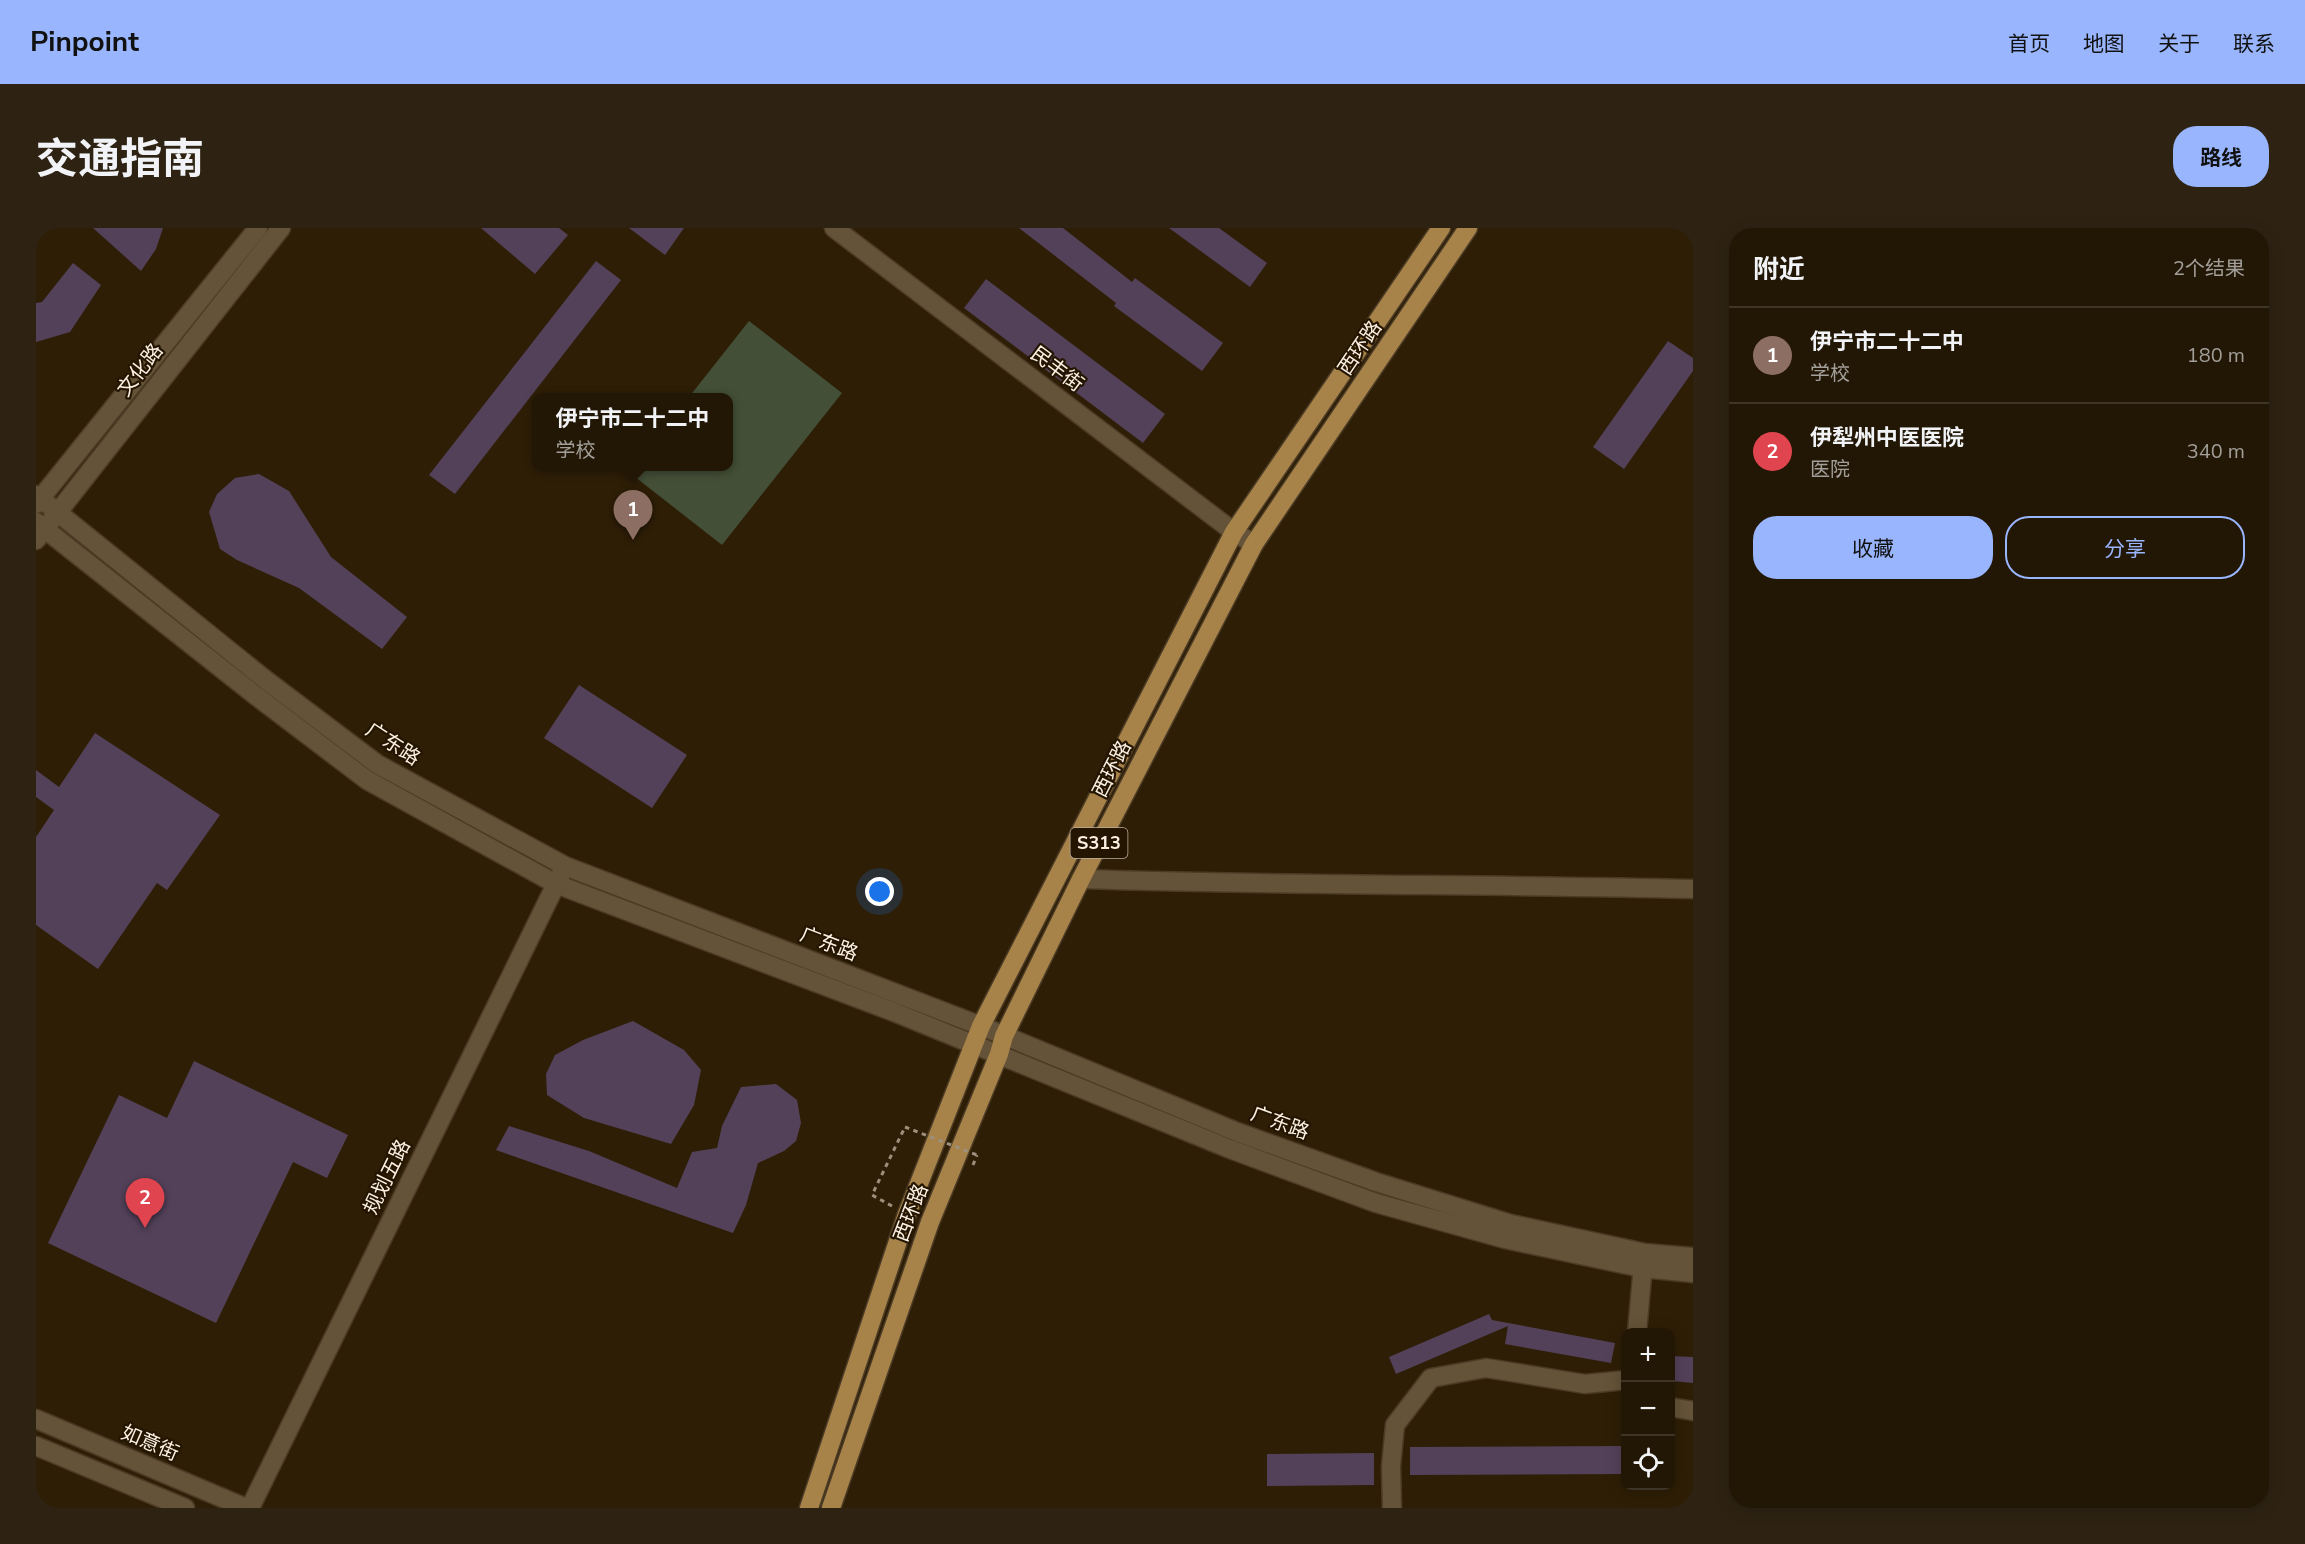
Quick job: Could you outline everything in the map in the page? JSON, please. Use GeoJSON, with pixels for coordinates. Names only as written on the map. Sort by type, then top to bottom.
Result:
{"type":"FeatureCollection","features":[{"type":"Feature","properties":{"kind":"main road","name":"西环路"},"geometry":{"type":"LineString","coordinates":[[809,1508],[907,1214],[981,1026],[1234,532],[1440,228]]}},
{"type":"Feature","properties":{"kind":"main road","name":"西环路"},"geometry":{"type":"LineString","coordinates":[[831,1508],[930,1222],[999,1054],[1004,1036],[1081,879],[1254,544],[1468,228]]}},
{"type":"Feature","properties":{"kind":"street","name":"文化路"},"geometry":{"type":"LineString","coordinates":[[37,499],[258,228]]}},
{"type":"Feature","properties":{"kind":"street","name":"文化路"},"geometry":{"type":"LineString","coordinates":[[39,530],[57,513],[281,228]]}},
{"type":"Feature","properties":{"kind":"street","name":"民丰街"},"geometry":{"type":"LineString","coordinates":[[834,228],[1234,532],[1254,544]]}},
{"type":"Feature","properties":{"kind":"street","name":"广东路"},"geometry":{"type":"LineString","coordinates":[[37,499],[267,681],[377,764],[565,866],[981,1026],[1237,1132],[1376,1182],[1511,1224],[1693,1273]]}},
{"type":"Feature","properties":{"kind":"street","name":"广东路"},"geometry":{"type":"LineString","coordinates":[[39,530],[367,780],[556,884],[999,1054],[1230,1149],[1376,1203],[1505,1239],[1644,1261],[1693,1257]]}},
{"type":"Feature","properties":{"kind":"street","name":"规划五路"},"geometry":{"type":"LineString","coordinates":[[248,1508],[565,866]]}},
{"type":"Feature","properties":{"kind":"street"},"geometry":{"type":"LineString","coordinates":[[1081,879],[1204,883],[1499,884],[1693,889]]}},
{"type":"Feature","properties":{"kind":"street"},"geometry":{"type":"LineString","coordinates":[[1637,1328],[1644,1261]]}},
{"type":"Feature","properties":{"kind":"street"},"geometry":{"type":"LineString","coordinates":[[1392,1508],[1391,1466],[1395,1425],[1431,1378],[1486,1368],[1585,1384],[1621,1380]]}},
{"type":"Feature","properties":{"kind":"street"},"geometry":{"type":"LineString","coordinates":[[1675,1408],[1693,1411]]}},
{"type":"Feature","properties":{"kind":"street","name":"如意街"},"geometry":{"type":"LineString","coordinates":[[36,1419],[248,1508]]}},
{"type":"Feature","properties":{"kind":"street"},"geometry":{"type":"LineString","coordinates":[[36,1446],[185,1508]]}},
{"type":"Feature","properties":{"kind":"path"},"geometry":{"type":"LineString","coordinates":[[907,1214],[872,1195],[905,1127],[978,1155]]}},
{"type":"Feature","properties":{"kind":"green space"},"geometry":{"type":"Polygon","coordinates":[[[749,321],[842,393],[722,545],[630,473],[631,471],[733,471],[733,393],[692,393],[749,321]]]}},
{"type":"Feature","properties":{"kind":"building"},"geometry":{"type":"Polygon","coordinates":[[[93,228],[163,228],[156,249],[141,271],[93,228]]]}},
{"type":"Feature","properties":{"kind":"building"},"geometry":{"type":"Polygon","coordinates":[[[481,228],[559,228],[568,235],[535,274],[481,228]]]}},
{"type":"Feature","properties":{"kind":"building"},"geometry":{"type":"Polygon","coordinates":[[[629,228],[684,228],[665,255],[629,228]]]}},
{"type":"Feature","properties":{"kind":"building"},"geometry":{"type":"Polygon","coordinates":[[[1019,228],[1063,228],[1132,282],[1135,278],[1223,343],[1202,371],[1114,306],[1116,303],[1019,228]]]}},
{"type":"Feature","properties":{"kind":"building"},"geometry":{"type":"Polygon","coordinates":[[[1169,228],[1219,228],[1267,263],[1250,287],[1169,228]]]}},
{"type":"Feature","properties":{"kind":"building"},"geometry":{"type":"Polygon","coordinates":[[[596,261],[621,280],[455,494],[429,475],[596,261]]]}},
{"type":"Feature","properties":{"kind":"building"},"geometry":{"type":"Polygon","coordinates":[[[73,263],[101,285],[70,332],[36,342],[36,303],[42,302],[73,263]]]}},
{"type":"Feature","properties":{"kind":"building"},"geometry":{"type":"Polygon","coordinates":[[[986,279],[1165,414],[1143,443],[964,308],[986,279]]]}},
{"type":"Feature","properties":{"kind":"building"},"geometry":{"type":"Polygon","coordinates":[[[1668,341],[1693,358],[1693,371],[1624,469],[1593,447],[1668,341]]]}},
{"type":"Feature","properties":{"kind":"building"},"geometry":{"type":"Polygon","coordinates":[[[259,474],[289,491],[331,557],[407,617],[382,649],[299,588],[237,560],[220,549],[209,512],[217,494],[235,478],[259,474]]]}},
{"type":"Feature","properties":{"kind":"building"},"geometry":{"type":"Polygon","coordinates":[[[579,685],[687,755],[652,808],[544,738],[579,685]]]}},
{"type":"Feature","properties":{"kind":"building"},"geometry":{"type":"Polygon","coordinates":[[[95,733],[220,815],[167,890],[157,883],[98,969],[36,925],[36,837],[54,810],[36,797],[36,770],[59,787],[95,733]]]}},
{"type":"Feature","properties":{"kind":"building"},"geometry":{"type":"Polygon","coordinates":[[[633,1021],[684,1050],[701,1070],[694,1105],[671,1144],[584,1118],[547,1095],[546,1074],[555,1055],[583,1040],[633,1021]]]}},
{"type":"Feature","properties":{"kind":"building"},"geometry":{"type":"Polygon","coordinates":[[[194,1061],[348,1135],[327,1178],[293,1162],[216,1323],[48,1243],[119,1095],[167,1118],[194,1061]]]}},
{"type":"Feature","properties":{"kind":"building"},"geometry":{"type":"Polygon","coordinates":[[[776,1084],[797,1100],[801,1123],[796,1141],[784,1151],[758,1163],[746,1205],[733,1233],[496,1150],[509,1126],[589,1151],[677,1188],[692,1152],[717,1148],[722,1126],[741,1087],[776,1084]]]}},
{"type":"Feature","properties":{"kind":"building"},"geometry":{"type":"Polygon","coordinates":[[[1489,1314],[1492,1320],[1615,1343],[1611,1363],[1505,1344],[1508,1326],[1396,1374],[1389,1357],[1489,1314]]]}},
{"type":"Feature","properties":{"kind":"building"},"geometry":{"type":"Polygon","coordinates":[[[1675,1356],[1693,1357],[1693,1383],[1675,1381],[1675,1356]]]}},
{"type":"Feature","properties":{"kind":"building"},"geometry":{"type":"Polygon","coordinates":[[[1621,1446],[1621,1474],[1410,1475],[1410,1447],[1621,1446]]]}},
{"type":"Feature","properties":{"kind":"building"},"geometry":{"type":"Polygon","coordinates":[[[1374,1453],[1374,1485],[1267,1486],[1267,1454],[1374,1453]]]}},
{"type":"Feature","properties":{"kind":"place","name":"伊宁市二十二中"},"geometry":{"type":"Point","coordinates":[633,540]}},
{"type":"Feature","properties":{"kind":"place","name":"伊犁州中医医院"},"geometry":{"type":"Point","coordinates":[145,1228]}}]}
